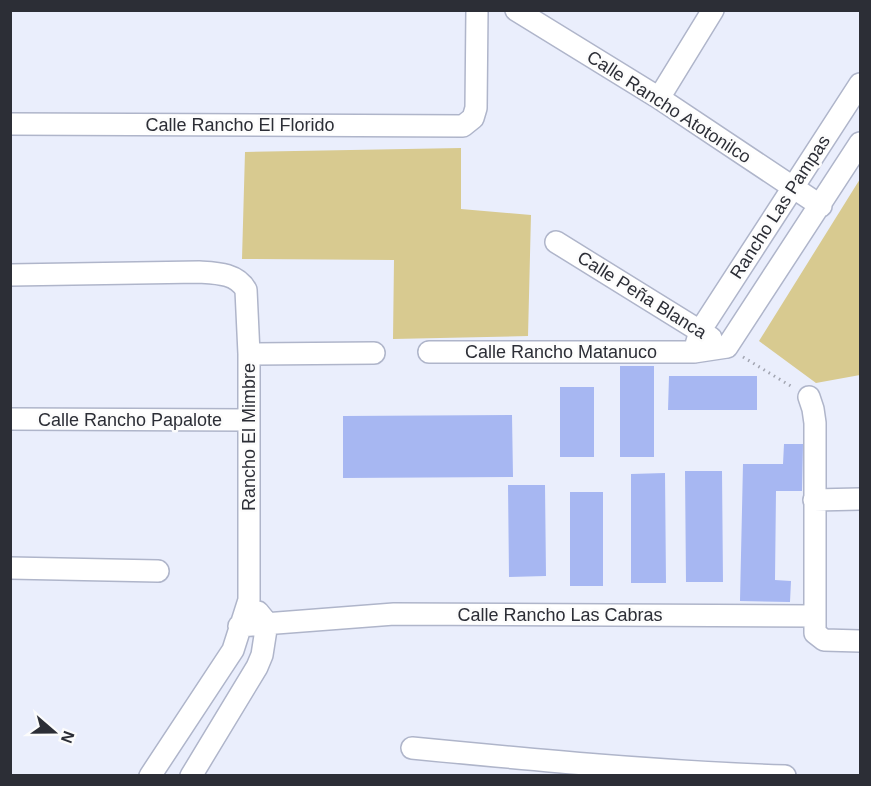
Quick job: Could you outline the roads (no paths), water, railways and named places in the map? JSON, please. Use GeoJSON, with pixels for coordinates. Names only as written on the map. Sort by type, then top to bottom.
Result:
{"type":"FeatureCollection","features":[{"type":"Feature","properties":{"kind":"street","name":"Calle Rancho El Florido"},"geometry":{"type":"LineString","coordinates":[[10,124],[454,127],[469,123],[476,113],[477,10]]}},
{"type":"Feature","properties":{"kind":"street","name":"Calle Rancho Atotonilco"},"geometry":{"type":"LineString","coordinates":[[516,10],[659,98],[821,206]]}},
{"type":"Feature","properties":{"kind":"street"},"geometry":{"type":"LineString","coordinates":[[659,98],[713,10]]}},
{"type":"Feature","properties":{"kind":"street","name":"Rancho Las Pampas"},"geometry":{"type":"LineString","coordinates":[[700,331],[861,84]]}},
{"type":"Feature","properties":{"kind":"street","name":"Rancho Las Pampas"},"geometry":{"type":"LineString","coordinates":[[728,347],[861,143]]}},
{"type":"Feature","properties":{"kind":"street","name":"Calle Peña Blanca"},"geometry":{"type":"LineString","coordinates":[[556,242],[728,347]]}},
{"type":"Feature","properties":{"kind":"street","name":"Rancho El Mimbre"},"geometry":{"type":"LineString","coordinates":[[10,275],[199,272],[221,274],[236,279],[242,282],[246,290],[249,354],[249,600],[233,650],[150,776]]}},
{"type":"Feature","properties":{"kind":"street"},"geometry":{"type":"LineString","coordinates":[[694,352],[700,331]]}},
{"type":"Feature","properties":{"kind":"street","name":"Calle Rancho Matanuco"},"geometry":{"type":"LineString","coordinates":[[429,352],[694,352],[728,347]]}},
{"type":"Feature","properties":{"kind":"street"},"geometry":{"type":"LineString","coordinates":[[249,354],[374,353]]}},
{"type":"Feature","properties":{"kind":"street"},"geometry":{"type":"LineString","coordinates":[[809,397],[815,423],[815,633],[824,640],[861,641]]}},
{"type":"Feature","properties":{"kind":"street","name":"Calle Rancho Papalote"},"geometry":{"type":"LineString","coordinates":[[10,419],[249,420]]}},
{"type":"Feature","properties":{"kind":"street"},"geometry":{"type":"LineString","coordinates":[[814,500],[861,500]]}},
{"type":"Feature","properties":{"kind":"street"},"geometry":{"type":"LineString","coordinates":[[10,568],[158,571]]}},
{"type":"Feature","properties":{"kind":"street"},"geometry":{"type":"LineString","coordinates":[[191,776],[262,655],[267,623],[249,600]]}},
{"type":"Feature","properties":{"kind":"street","name":"Calle Rancho Las Cabras"},"geometry":{"type":"LineString","coordinates":[[239,626],[394,614],[815,616]]}},
{"type":"Feature","properties":{"kind":"street"},"geometry":{"type":"LineString","coordinates":[[412,748],[550,761],[737,775],[785,776]]}}]}
